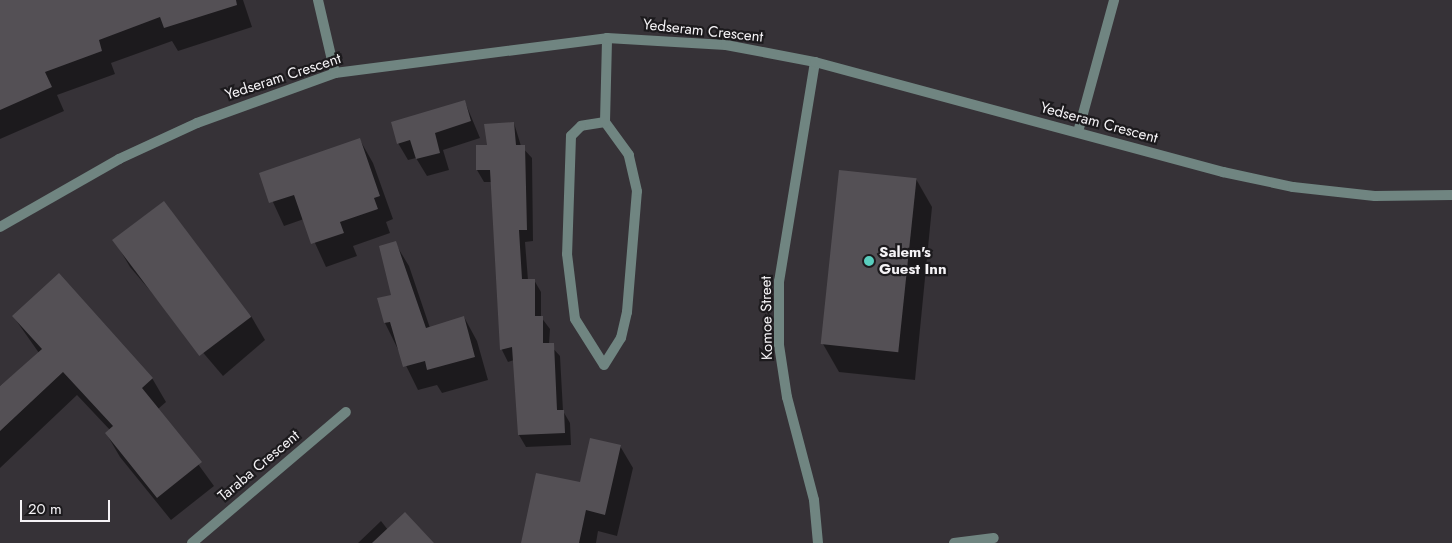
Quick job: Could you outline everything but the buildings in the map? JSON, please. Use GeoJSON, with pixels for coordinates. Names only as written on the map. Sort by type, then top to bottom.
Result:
{"type":"FeatureCollection","features":[{"type":"Feature","properties":{"kind":"street"},"geometry":{"type":"LineString","coordinates":[[318,0],[335,73]]}},
{"type":"Feature","properties":{"kind":"street"},"geometry":{"type":"LineString","coordinates":[[1078,132],[1114,0]]}},
{"type":"Feature","properties":{"kind":"street"},"geometry":{"type":"LineString","coordinates":[[605,122],[581,126],[571,136],[567,254],[576,319],[604,365],[621,338],[627,312],[637,191],[629,155],[605,122],[607,38]]}},
{"type":"Feature","properties":{"kind":"street","name":"Yedseram Crescent"},"geometry":{"type":"LineString","coordinates":[[0,227],[118,159],[197,123],[335,73],[607,38],[726,45],[815,62],[1293,187],[1375,196],[1452,195]]}},
{"type":"Feature","properties":{"kind":"street","name":"Komoe Street"},"geometry":{"type":"LineString","coordinates":[[815,62],[779,299],[787,397],[814,500],[818,543]]}},
{"type":"Feature","properties":{"kind":"street","name":"Taraba Crescent"},"geometry":{"type":"LineString","coordinates":[[192,543],[346,412]]}},
{"type":"Feature","properties":{"kind":"street"},"geometry":{"type":"LineString","coordinates":[[954,543],[994,538]]}},
{"type":"Feature","properties":{"kind":"place","name":"Salem's Guest Inn"},"geometry":{"type":"Point","coordinates":[869,261]}}]}
